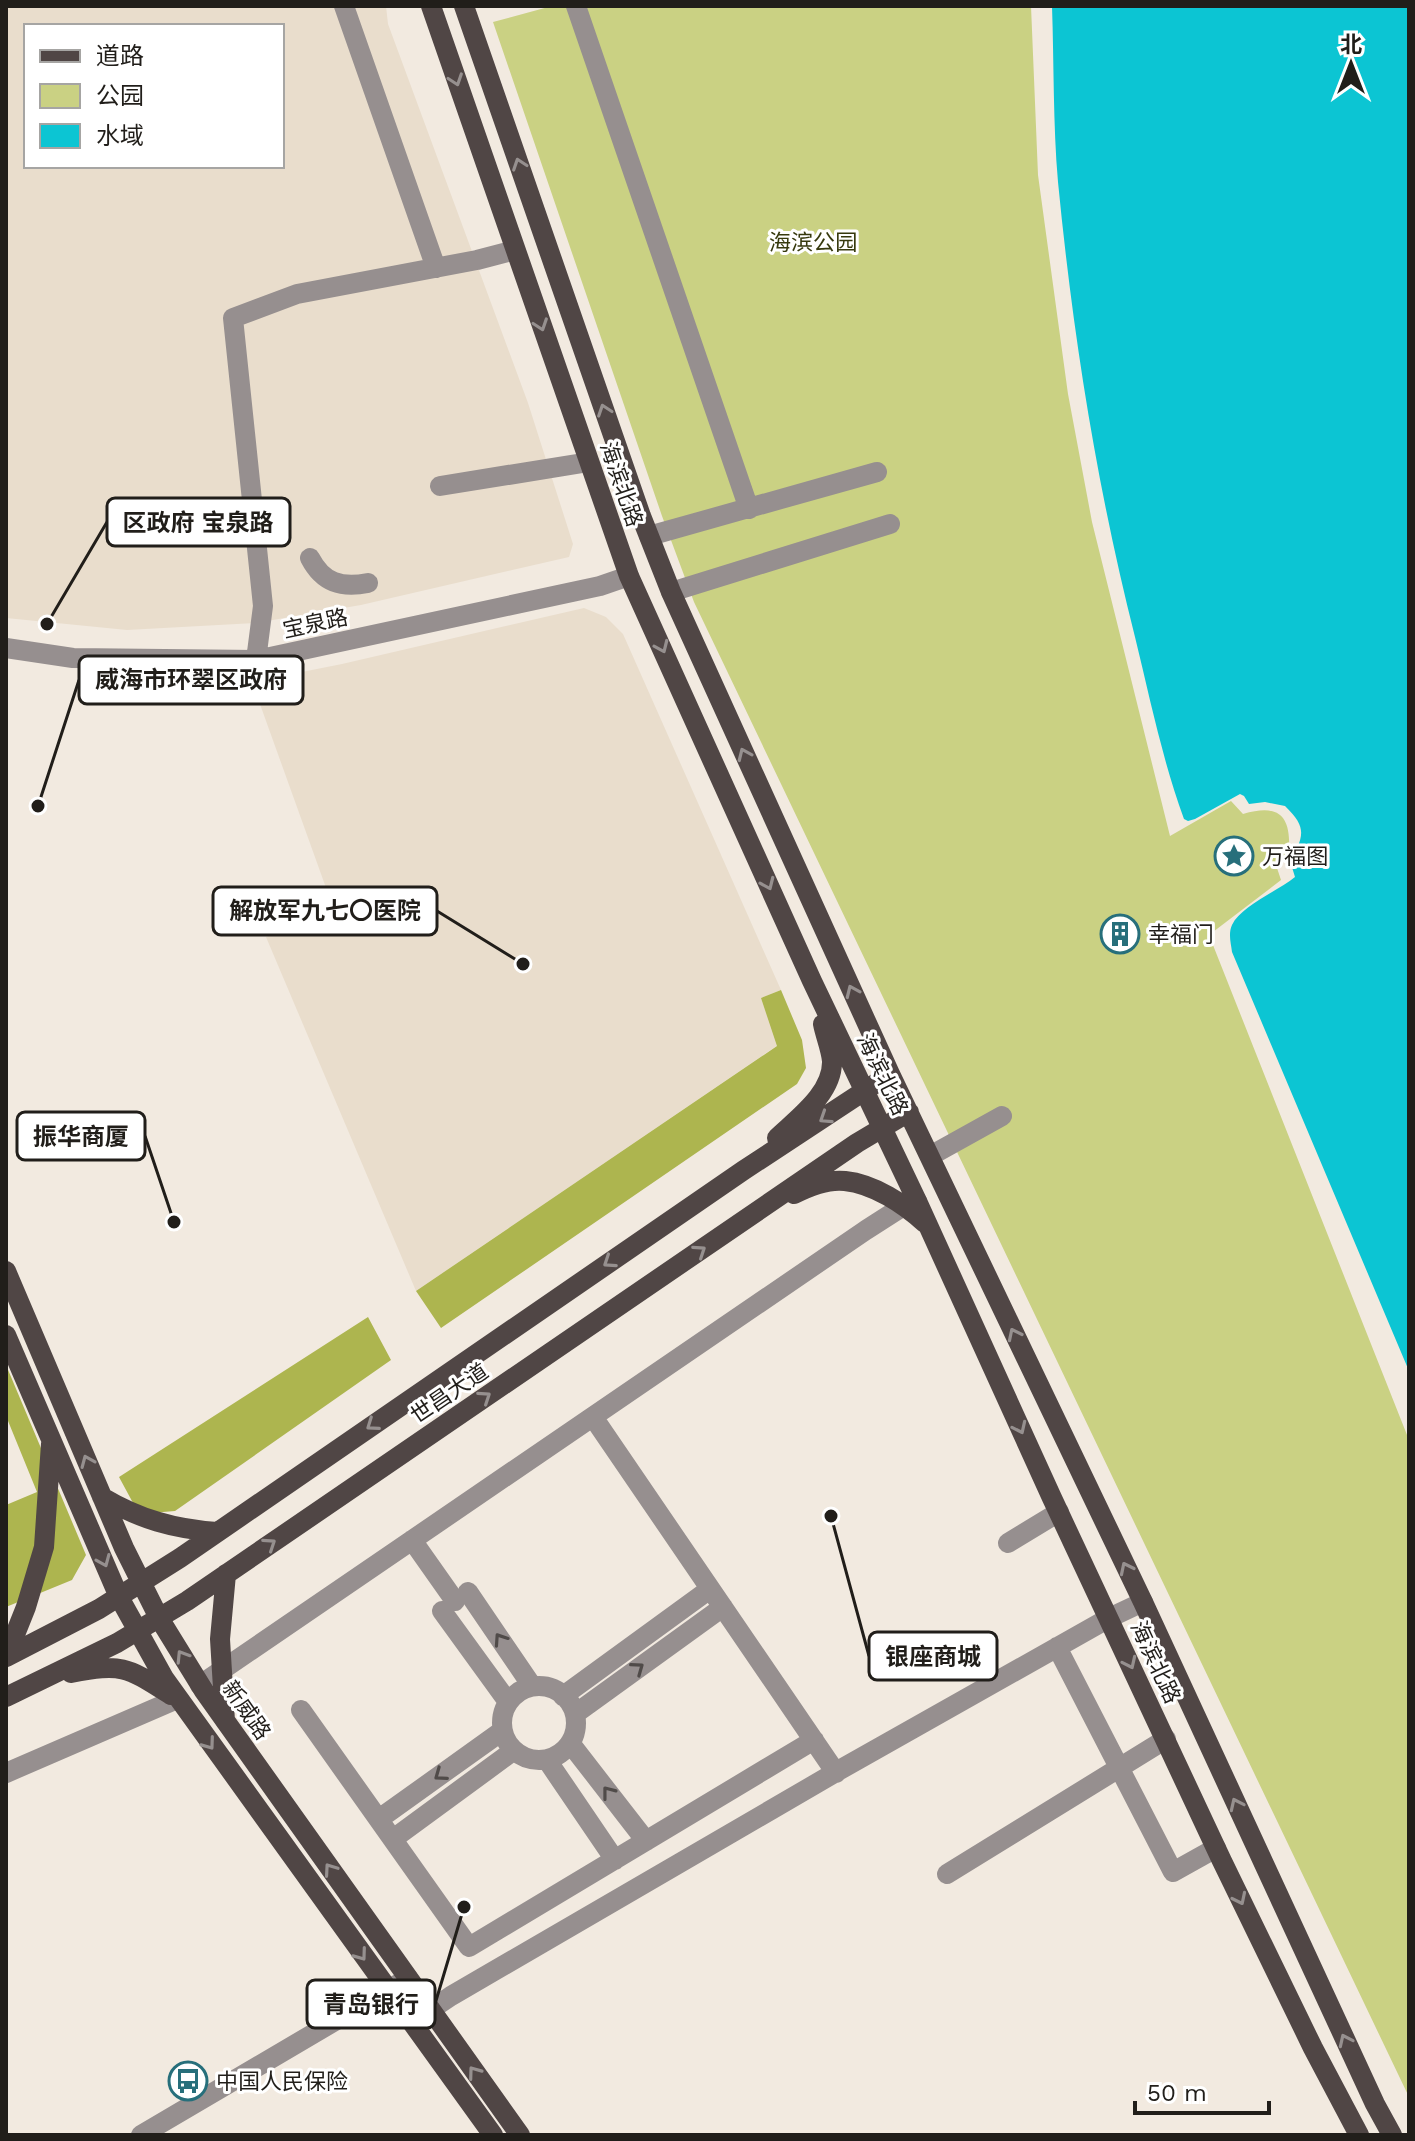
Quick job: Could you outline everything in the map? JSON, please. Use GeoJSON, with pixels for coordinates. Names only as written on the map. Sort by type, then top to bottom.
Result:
{"type":"FeatureCollection","features":[{"type":"Feature","properties":{"kind":"main road","name":"海滨北路"},"geometry":{"type":"LineString","coordinates":[[431,6],[629,576],[882,1128],[911,1203],[928,1226],[1216,1848],[1359,2135]]}},
{"type":"Feature","properties":{"kind":"main road","name":"海滨北路"},"geometry":{"type":"LineString","coordinates":[[464,6],[671,592],[890,1074],[1143,1602],[1392,2135]]}},
{"type":"Feature","properties":{"kind":"main road"},"geometry":{"type":"LineString","coordinates":[[744,1170],[813,1104],[828,1082],[832,1062],[812,981]]}},
{"type":"Feature","properties":{"kind":"main road","name":"世昌大道"},"geometry":{"type":"LineString","coordinates":[[6,1657],[141,1584],[744,1170],[890,1074]]}},
{"type":"Feature","properties":{"kind":"main road","name":"世昌大道"},"geometry":{"type":"LineString","coordinates":[[6,1697],[159,1618],[909,1112]]}},
{"type":"Feature","properties":{"kind":"main road"},"geometry":{"type":"LineString","coordinates":[[758,1211],[807,1188],[844,1180],[911,1203]]}},
{"type":"Feature","properties":{"kind":"main road","name":"新威路"},"geometry":{"type":"LineString","coordinates":[[6,1271],[102,1497],[159,1618],[225,1721],[520,2135]]}},
{"type":"Feature","properties":{"kind":"main road"},"geometry":{"type":"LineString","coordinates":[[6,1335],[119,1597],[177,1699],[493,2135]]}},
{"type":"Feature","properties":{"kind":"main road"},"geometry":{"type":"LineString","coordinates":[[6,1657],[44,1547],[51,1440]]}},
{"type":"Feature","properties":{"kind":"main road"},"geometry":{"type":"LineString","coordinates":[[102,1497],[130,1513],[159,1524],[217,1532]]}},
{"type":"Feature","properties":{"kind":"main road"},"geometry":{"type":"LineString","coordinates":[[225,1721],[220,1617],[226,1574]]}},
{"type":"Feature","properties":{"kind":"main road"},"geometry":{"type":"LineString","coordinates":[[47,1677],[109,1667],[128,1670],[142,1675],[177,1699]]}},
{"type":"Feature","properties":{"kind":"street"},"geometry":{"type":"LineString","coordinates":[[344,6],[436,268]]}},
{"type":"Feature","properties":{"kind":"street"},"geometry":{"type":"LineString","coordinates":[[576,6],[749,509]]}},
{"type":"Feature","properties":{"kind":"street"},"geometry":{"type":"LineString","coordinates":[[256,660],[263,606],[233,318],[297,294],[515,250]]}},
{"type":"Feature","properties":{"kind":"street"},"geometry":{"type":"LineString","coordinates":[[440,486],[589,462]]}},
{"type":"Feature","properties":{"kind":"street"},"geometry":{"type":"LineString","coordinates":[[649,536],[877,472]]}},
{"type":"Feature","properties":{"kind":"street"},"geometry":{"type":"LineString","coordinates":[[671,592],[890,524]]}},
{"type":"Feature","properties":{"kind":"street"},"geometry":{"type":"LineString","coordinates":[[310,558],[317,571],[331,583],[351,586],[368,583]]}},
{"type":"Feature","properties":{"kind":"street","name":"宝泉路"},"geometry":{"type":"LineString","coordinates":[[6,648],[73,658],[256,660],[600,586],[629,576]]}},
{"type":"Feature","properties":{"kind":"street"},"geometry":{"type":"LineString","coordinates":[[930,1156],[1002,1116]]}},
{"type":"Feature","properties":{"kind":"street"},"geometry":{"type":"LineString","coordinates":[[200,1685],[911,1203]]}},
{"type":"Feature","properties":{"kind":"street"},"geometry":{"type":"LineString","coordinates":[[593,1417],[836,1773]]}},
{"type":"Feature","properties":{"kind":"street"},"geometry":{"type":"LineString","coordinates":[[1008,1543],[1059,1512]]}},
{"type":"Feature","properties":{"kind":"street"},"geometry":{"type":"LineString","coordinates":[[412,1540],[455,1601],[532,1686]]}},
{"type":"Feature","properties":{"kind":"street"},"geometry":{"type":"LineString","coordinates":[[563,1696],[710,1589]]}},
{"type":"Feature","properties":{"kind":"street"},"geometry":{"type":"LineString","coordinates":[[455,1601],[508,1702]]}},
{"type":"Feature","properties":{"kind":"street"},"geometry":{"type":"LineString","coordinates":[[410,2023],[836,1773],[1109,1618],[1143,1602]]}},
{"type":"Feature","properties":{"kind":"street"},"geometry":{"type":"LineString","coordinates":[[575,1714],[723,1607]]}},
{"type":"Feature","properties":{"kind":"street"},"geometry":{"type":"LineString","coordinates":[[1057,1647],[1173,1872],[1216,1848]]}},
{"type":"Feature","properties":{"kind":"street"},"geometry":{"type":"LineString","coordinates":[[532,1686],[546,1686],[563,1696],[575,1714],[576,1723],[570,1743],[558,1756],[547,1760],[523,1758],[513,1751],[502,1731],[501,1719],[508,1702],[520,1691],[532,1686]]}},
{"type":"Feature","properties":{"kind":"street"},"geometry":{"type":"LineString","coordinates":[[6,1773],[177,1699]]}},
{"type":"Feature","properties":{"kind":"street"},"geometry":{"type":"LineString","coordinates":[[301,1710],[469,1947],[814,1740]]}},
{"type":"Feature","properties":{"kind":"street"},"geometry":{"type":"LineString","coordinates":[[379,1819],[502,1731]]}},
{"type":"Feature","properties":{"kind":"street"},"geometry":{"type":"LineString","coordinates":[[947,1874],[1166,1739]]}},
{"type":"Feature","properties":{"kind":"street"},"geometry":{"type":"LineString","coordinates":[[570,1743],[646,1841]]}},
{"type":"Feature","properties":{"kind":"street"},"geometry":{"type":"LineString","coordinates":[[393,1839],[513,1751]]}},
{"type":"Feature","properties":{"kind":"street"},"geometry":{"type":"LineString","coordinates":[[547,1760],[615,1860]]}},
{"type":"Feature","properties":{"kind":"street"},"geometry":{"type":"LineString","coordinates":[[141,2135],[408,1978]]}},
{"type":"Feature","properties":{"kind":"shaded area"},"geometry":{"type":"Polygon","coordinates":[[[6,6],[386,6],[388,24],[528,403],[573,544],[569,557],[361,605],[255,623],[127,630],[6,618],[6,6]]]}},
{"type":"Feature","properties":{"kind":"shaded area"},"geometry":{"type":"Polygon","coordinates":[[[584,608],[606,617],[623,634],[781,990],[761,998],[778,1045],[416,1291],[266,937],[334,910],[252,682],[584,608]]]}},
{"type":"Feature","properties":{"kind":"green space","name":"海滨公园"},"geometry":{"type":"Polygon","coordinates":[[[552,6],[1031,6],[1038,175],[1068,394],[1092,522],[1170,836],[1231,801],[1243,814],[1265,810],[1285,820],[1289,851],[1276,865],[1281,880],[1209,935],[1409,1440],[1409,2097],[694,602],[493,22],[552,6]]]}},
{"type":"Feature","properties":{"kind":"green space"},"geometry":{"type":"Polygon","coordinates":[[[781,990],[802,1040],[806,1068],[797,1084],[441,1328],[416,1291],[777,1046],[761,998],[781,990]]]}},
{"type":"Feature","properties":{"kind":"green space"},"geometry":{"type":"Polygon","coordinates":[[[368,1317],[391,1360],[175,1511],[139,1514],[119,1477],[368,1317]]]}},
{"type":"Feature","properties":{"kind":"green space"},"geometry":{"type":"Polygon","coordinates":[[[6,1365],[86,1555],[72,1580],[6,1607],[6,1505],[37,1492],[6,1416],[6,1365]]]}},
{"type":"Feature","properties":{"kind":"water"},"geometry":{"type":"Polygon","coordinates":[[[1052,6],[1409,6],[1409,1371],[1232,952],[1230,932],[1237,918],[1251,905],[1295,877],[1291,864],[1301,828],[1285,806],[1265,802],[1249,804],[1240,794],[1195,819],[1184,819],[1163,751],[1121,581],[1079,354],[1058,182],[1052,6]]]}},
{"type":"Feature","properties":{"kind":"place","name":"区政府 宝泉路"},"geometry":{"type":"Point","coordinates":[47,624]}},
{"type":"Feature","properties":{"kind":"place","name":"威海市环翠区政府"},"geometry":{"type":"Point","coordinates":[38,806]}},
{"type":"Feature","properties":{"kind":"place","name":"万福图"},"geometry":{"type":"Point","coordinates":[1234,856]}},
{"type":"Feature","properties":{"kind":"place","name":"幸福门"},"geometry":{"type":"Point","coordinates":[1120,934]}},
{"type":"Feature","properties":{"kind":"place","name":"解放军九七〇医院"},"geometry":{"type":"Point","coordinates":[523,964]}},
{"type":"Feature","properties":{"kind":"place","name":"振华商厦"},"geometry":{"type":"Point","coordinates":[174,1222]}},
{"type":"Feature","properties":{"kind":"place","name":"银座商城"},"geometry":{"type":"Point","coordinates":[831,1516]}},
{"type":"Feature","properties":{"kind":"place","name":"青岛银行"},"geometry":{"type":"Point","coordinates":[464,1907]}},
{"type":"Feature","properties":{"kind":"place","name":"中国人民保险"},"geometry":{"type":"Point","coordinates":[188,2081]}}]}
